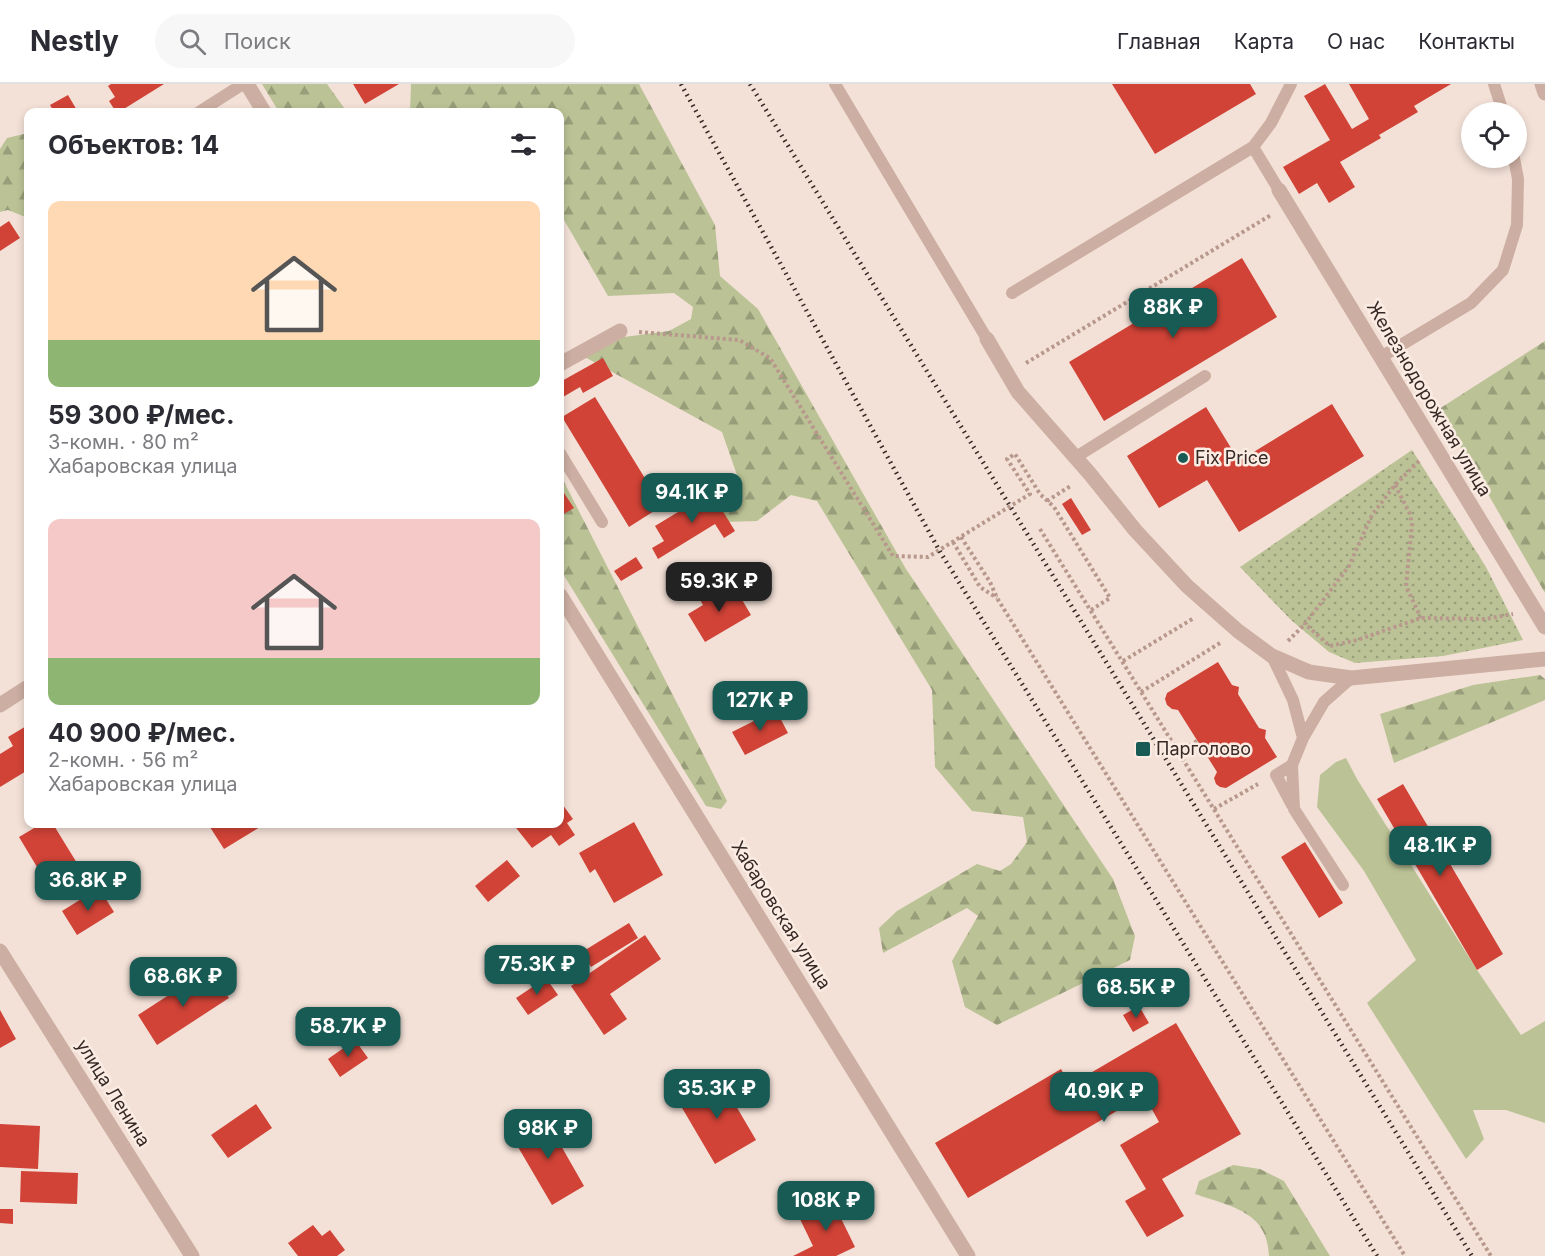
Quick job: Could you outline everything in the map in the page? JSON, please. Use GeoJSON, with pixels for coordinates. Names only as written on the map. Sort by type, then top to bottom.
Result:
{"type":"FeatureCollection","features":[{"type":"Feature","properties":{"kind":"street"},"geometry":{"type":"LineString","coordinates":[[245,84],[261,108]]}},
{"type":"Feature","properties":{"kind":"street"},"geometry":{"type":"LineString","coordinates":[[1542,84],[1545,93]]}},
{"type":"Feature","properties":{"kind":"street","name":"Железнодорожная улица"},"geometry":{"type":"LineString","coordinates":[[1279,190],[1545,627]]}},
{"type":"Feature","properties":{"kind":"street"},"geometry":{"type":"LineString","coordinates":[[564,362],[620,331]]}},
{"type":"Feature","properties":{"kind":"street"},"geometry":{"type":"LineString","coordinates":[[987,339],[1018,392],[1076,457],[1135,530],[1186,586],[1238,631],[1272,656],[1309,672],[1350,678],[1545,659]]}},
{"type":"Feature","properties":{"kind":"street","name":"Хабаровская улица"},"geometry":{"type":"LineString","coordinates":[[564,601],[968,1256]]}},
{"type":"Feature","properties":{"kind":"street"},"geometry":{"type":"LineString","coordinates":[[0,705],[24,690]]}},
{"type":"Feature","properties":{"kind":"street","name":"улица Ленина"},"geometry":{"type":"LineString","coordinates":[[0,951],[192,1256]]}},
{"type":"Feature","properties":{"kind":"lane"},"geometry":{"type":"LineString","coordinates":[[206,108],[245,84]]}},
{"type":"Feature","properties":{"kind":"lane"},"geometry":{"type":"LineString","coordinates":[[835,84],[987,339]]}},
{"type":"Feature","properties":{"kind":"lane"},"geometry":{"type":"LineString","coordinates":[[1012,293],[1253,147],[1271,123],[1291,84]]}},
{"type":"Feature","properties":{"kind":"lane"},"geometry":{"type":"LineString","coordinates":[[1494,84],[1500,102]]}},
{"type":"Feature","properties":{"kind":"lane"},"geometry":{"type":"LineString","coordinates":[[1253,147],[1279,190]]}},
{"type":"Feature","properties":{"kind":"lane"},"geometry":{"type":"LineString","coordinates":[[1381,357],[1470,303],[1503,270],[1516,225],[1518,179],[1516,168]]}},
{"type":"Feature","properties":{"kind":"lane"},"geometry":{"type":"LineString","coordinates":[[1076,457],[1205,376]]}},
{"type":"Feature","properties":{"kind":"lane"},"geometry":{"type":"LineString","coordinates":[[564,460],[602,522]]}},
{"type":"Feature","properties":{"kind":"lane"},"geometry":{"type":"LineString","coordinates":[[1272,656],[1293,700],[1303,738]]}},
{"type":"Feature","properties":{"kind":"lane"},"geometry":{"type":"LineString","coordinates":[[1294,809],[1292,765],[1303,738],[1324,702],[1350,678]]}},
{"type":"Feature","properties":{"kind":"lane"},"geometry":{"type":"LineString","coordinates":[[1292,765],[1276,775],[1294,809],[1343,885]]}},
{"type":"Feature","properties":{"kind":"path"},"geometry":{"type":"LineString","coordinates":[[1007,374],[1287,205]]}},
{"type":"Feature","properties":{"kind":"path"},"geometry":{"type":"LineString","coordinates":[[620,331],[739,340],[770,358],[893,556],[928,557],[1030,494],[1007,459],[1015,454],[1040,494],[1054,507],[1110,598],[1091,610]]}},
{"type":"Feature","properties":{"kind":"path"},"geometry":{"type":"LineString","coordinates":[[1435,446],[1395,485],[1372,515],[1349,566],[1305,624],[1330,646],[1358,640],[1421,618],[1485,619],[1535,610]]}},
{"type":"Feature","properties":{"kind":"path"},"geometry":{"type":"LineString","coordinates":[[1047,501],[1090,474]]}},
{"type":"Feature","properties":{"kind":"path"},"geometry":{"type":"LineString","coordinates":[[1395,485],[1410,514],[1412,525],[1406,586],[1421,618]]}},
{"type":"Feature","properties":{"kind":"path"},"geometry":{"type":"LineString","coordinates":[[1040,529],[1491,1256]]}},
{"type":"Feature","properties":{"kind":"path"},"geometry":{"type":"LineString","coordinates":[[961,537],[1405,1256]]}},
{"type":"Feature","properties":{"kind":"path"},"geometry":{"type":"LineString","coordinates":[[952,542],[981,587],[997,598]]}},
{"type":"Feature","properties":{"kind":"path"},"geometry":{"type":"LineString","coordinates":[[1123,662],[1211,607]]}},
{"type":"Feature","properties":{"kind":"path"},"geometry":{"type":"LineString","coordinates":[[1142,692],[1238,631]]}},
{"type":"Feature","properties":{"kind":"path"},"geometry":{"type":"LineString","coordinates":[[1179,752],[1197,741]]}},
{"type":"Feature","properties":{"kind":"path"},"geometry":{"type":"LineString","coordinates":[[1214,809],[1276,775]]}},
{"type":"Feature","properties":{"kind":"green space"},"geometry":{"type":"Polygon","coordinates":[[[262,84],[327,84],[344,108],[277,108],[262,84]]]}},
{"type":"Feature","properties":{"kind":"green space"},"geometry":{"type":"Polygon","coordinates":[[[411,84],[639,84],[715,225],[720,276],[758,309],[906,569],[1113,879],[1135,936],[1130,960],[997,1025],[965,1007],[952,961],[978,916],[967,908],[883,953],[879,928],[897,911],[977,864],[1000,871],[1011,864],[1027,842],[1023,817],[972,811],[935,767],[932,690],[817,501],[791,495],[757,521],[692,523],[694,498],[731,491],[739,481],[722,432],[581,355],[602,340],[669,331],[691,319],[693,307],[674,293],[608,296],[564,220],[564,108],[410,108],[411,84]]]}},
{"type":"Feature","properties":{"kind":"green space"},"geometry":{"type":"Polygon","coordinates":[[[24,134],[24,216],[8,210],[0,212],[0,149],[7,138],[24,134]]]}},
{"type":"Feature","properties":{"kind":"green space"},"geometry":{"type":"Polygon","coordinates":[[[1545,341],[1545,593],[1439,409],[1545,341]]]}},
{"type":"Feature","properties":{"kind":"green space"},"geometry":{"type":"Polygon","coordinates":[[[1412,450],[1486,567],[1523,640],[1443,656],[1355,663],[1329,652],[1291,620],[1240,567],[1412,450]]]}},
{"type":"Feature","properties":{"kind":"green space"},"geometry":{"type":"Polygon","coordinates":[[[564,482],[727,801],[721,809],[706,806],[564,575],[564,482]]]}},
{"type":"Feature","properties":{"kind":"green space"},"geometry":{"type":"Polygon","coordinates":[[[1540,675],[1545,679],[1545,700],[1394,763],[1380,714],[1473,685],[1540,675]]]}},
{"type":"Feature","properties":{"kind":"green space"},"geometry":{"type":"Polygon","coordinates":[[[1346,758],[1477,970],[1521,1035],[1545,1021],[1545,1123],[1506,1110],[1473,1110],[1484,1139],[1466,1159],[1367,1003],[1416,960],[1364,871],[1317,807],[1320,775],[1336,762],[1346,758]]]}},
{"type":"Feature","properties":{"kind":"green space"},"geometry":{"type":"Polygon","coordinates":[[[1233,1165],[1260,1169],[1284,1181],[1330,1256],[1269,1256],[1267,1241],[1262,1229],[1254,1220],[1233,1207],[1195,1194],[1199,1181],[1233,1165]]]}},
{"type":"Feature","properties":{"kind":"building"},"geometry":{"type":"Polygon","coordinates":[[[111,84],[164,84],[125,108],[113,108],[109,101],[115,97],[108,86],[111,84]]]}},
{"type":"Feature","properties":{"kind":"building"},"geometry":{"type":"Polygon","coordinates":[[[353,84],[399,84],[365,104],[353,84]]]}},
{"type":"Feature","properties":{"kind":"building"},"geometry":{"type":"Polygon","coordinates":[[[1112,84],[1250,84],[1256,94],[1155,154],[1112,84]]]}},
{"type":"Feature","properties":{"kind":"building"},"geometry":{"type":"Polygon","coordinates":[[[1325,84],[1352,129],[1369,119],[1349,84],[1451,84],[1414,106],[1418,112],[1379,135],[1381,138],[1340,162],[1355,187],[1329,203],[1317,183],[1299,194],[1283,167],[1330,140],[1304,96],[1325,84]]]}},
{"type":"Feature","properties":{"kind":"building"},"geometry":{"type":"Polygon","coordinates":[[[68,95],[76,108],[52,108],[50,105],[68,95]]]}},
{"type":"Feature","properties":{"kind":"building"},"geometry":{"type":"Polygon","coordinates":[[[9,221],[20,238],[0,251],[0,227],[9,221]]]}},
{"type":"Feature","properties":{"kind":"building"},"geometry":{"type":"Polygon","coordinates":[[[1242,258],[1277,317],[1104,421],[1069,362],[1242,258]]]}},
{"type":"Feature","properties":{"kind":"building"},"geometry":{"type":"Polygon","coordinates":[[[603,358],[613,376],[583,393],[580,387],[564,396],[564,380],[603,358]]]}},
{"type":"Feature","properties":{"kind":"building"},"geometry":{"type":"Polygon","coordinates":[[[595,397],[662,506],[629,527],[564,420],[564,416],[595,397]]]}},
{"type":"Feature","properties":{"kind":"building"},"geometry":{"type":"Polygon","coordinates":[[[1332,404],[1364,456],[1239,532],[1207,480],[1159,508],[1127,456],[1206,407],[1239,461],[1332,404]]]}},
{"type":"Feature","properties":{"kind":"building"},"geometry":{"type":"Polygon","coordinates":[[[711,492],[735,531],[724,538],[715,524],[658,559],[652,548],[664,541],[655,526],[711,492]]]}},
{"type":"Feature","properties":{"kind":"building"},"geometry":{"type":"Polygon","coordinates":[[[564,493],[574,508],[564,514],[564,493]]]}},
{"type":"Feature","properties":{"kind":"building"},"geometry":{"type":"Polygon","coordinates":[[[1071,498],[1091,530],[1082,535],[1062,504],[1071,498]]]}},
{"type":"Feature","properties":{"kind":"building"},"geometry":{"type":"Polygon","coordinates":[[[636,557],[643,568],[621,581],[614,571],[636,557]]]}},
{"type":"Feature","properties":{"kind":"building"},"geometry":{"type":"Polygon","coordinates":[[[734,586],[751,615],[705,642],[688,614],[703,605],[699,598],[713,589],[718,596],[734,586]]]}},
{"type":"Feature","properties":{"kind":"building","name":"Парголово"},"geometry":{"type":"Polygon","coordinates":[[[1218,662],[1232,685],[1239,687],[1238,694],[1259,728],[1266,730],[1265,738],[1277,757],[1226,788],[1216,784],[1214,778],[1217,772],[1178,710],[1167,705],[1165,699],[1167,693],[1218,662]]]}},
{"type":"Feature","properties":{"kind":"building"},"geometry":{"type":"Polygon","coordinates":[[[776,710],[788,733],[745,755],[732,732],[776,710]]]}},
{"type":"Feature","properties":{"kind":"building"},"geometry":{"type":"Polygon","coordinates":[[[24,727],[24,772],[0,787],[0,754],[13,746],[8,737],[24,727]]]}},
{"type":"Feature","properties":{"kind":"building"},"geometry":{"type":"Polygon","coordinates":[[[1403,784],[1503,954],[1477,970],[1377,799],[1403,784]]]}},
{"type":"Feature","properties":{"kind":"building"},"geometry":{"type":"Polygon","coordinates":[[[564,807],[573,819],[567,823],[575,835],[559,846],[551,835],[532,848],[516,828],[564,828],[564,807]]]}},
{"type":"Feature","properties":{"kind":"building"},"geometry":{"type":"Polygon","coordinates":[[[634,822],[663,875],[614,903],[595,869],[590,873],[579,853],[634,822]]]}},
{"type":"Feature","properties":{"kind":"building"},"geometry":{"type":"Polygon","coordinates":[[[34,828],[55,828],[80,868],[49,887],[19,837],[34,828]]]}},
{"type":"Feature","properties":{"kind":"building"},"geometry":{"type":"Polygon","coordinates":[[[211,828],[258,828],[224,849],[211,828]]]}},
{"type":"Feature","properties":{"kind":"building"},"geometry":{"type":"Polygon","coordinates":[[[1305,842],[1343,903],[1319,918],[1281,857],[1305,842]]]}},
{"type":"Feature","properties":{"kind":"building"},"geometry":{"type":"Polygon","coordinates":[[[507,860],[520,876],[488,902],[475,886],[507,860]]]}},
{"type":"Feature","properties":{"kind":"building"},"geometry":{"type":"Polygon","coordinates":[[[99,888],[114,912],[77,935],[62,911],[99,888]]]}},
{"type":"Feature","properties":{"kind":"building"},"geometry":{"type":"Polygon","coordinates":[[[629,923],[638,938],[591,967],[582,952],[629,923]]]}},
{"type":"Feature","properties":{"kind":"building"},"geometry":{"type":"Polygon","coordinates":[[[645,935],[661,959],[610,994],[627,1019],[604,1035],[571,986],[645,935]]]}},
{"type":"Feature","properties":{"kind":"building"},"geometry":{"type":"Polygon","coordinates":[[[211,970],[229,998],[157,1045],[138,1015],[175,991],[180,998],[198,987],[194,981],[211,970]]]}},
{"type":"Feature","properties":{"kind":"building"},"geometry":{"type":"Polygon","coordinates":[[[546,978],[558,995],[528,1015],[516,998],[546,978]]]}},
{"type":"Feature","properties":{"kind":"building"},"geometry":{"type":"Polygon","coordinates":[[[1139,1006],[1149,1023],[1133,1032],[1123,1015],[1139,1006]]]}},
{"type":"Feature","properties":{"kind":"building"},"geometry":{"type":"Polygon","coordinates":[[[0,1010],[16,1039],[0,1048],[0,1010]]]}},
{"type":"Feature","properties":{"kind":"building"},"geometry":{"type":"Polygon","coordinates":[[[1176,1023],[1241,1134],[1162,1179],[1184,1216],[1147,1237],[1125,1201],[1146,1189],[1120,1145],[1159,1122],[1144,1095],[968,1198],[935,1143],[1061,1069],[1070,1085],[1176,1023]]]}},
{"type":"Feature","properties":{"kind":"building"},"geometry":{"type":"Polygon","coordinates":[[[355,1040],[368,1058],[340,1077],[328,1059],[355,1040]]]}},
{"type":"Feature","properties":{"kind":"building"},"geometry":{"type":"Polygon","coordinates":[[[719,1077],[756,1140],[715,1164],[678,1101],[719,1077]]]}},
{"type":"Feature","properties":{"kind":"building"},"geometry":{"type":"Polygon","coordinates":[[[256,1104],[272,1128],[228,1158],[211,1135],[256,1104]]]}},
{"type":"Feature","properties":{"kind":"building"},"geometry":{"type":"Polygon","coordinates":[[[544,1116],[584,1186],[552,1205],[511,1135],[544,1116]]]}},
{"type":"Feature","properties":{"kind":"building"},"geometry":{"type":"Polygon","coordinates":[[[0,1124],[40,1126],[38,1169],[0,1167],[0,1124]]]}},
{"type":"Feature","properties":{"kind":"building"},"geometry":{"type":"Polygon","coordinates":[[[21,1171],[78,1173],[77,1204],[20,1202],[21,1171]]]}},
{"type":"Feature","properties":{"kind":"building"},"geometry":{"type":"Polygon","coordinates":[[[832,1200],[855,1247],[836,1256],[793,1256],[813,1246],[799,1217],[832,1200]]]}},
{"type":"Feature","properties":{"kind":"building"},"geometry":{"type":"Polygon","coordinates":[[[0,1209],[13,1209],[13,1224],[0,1223],[0,1209]]]}},
{"type":"Feature","properties":{"kind":"building"},"geometry":{"type":"Polygon","coordinates":[[[313,1225],[322,1236],[330,1230],[345,1250],[337,1256],[298,1256],[288,1243],[313,1225]]]}},
{"type":"Feature","properties":{"kind":"railway"},"geometry":{"type":"LineString","coordinates":[[681,84],[939,550],[1377,1256]]}},
{"type":"Feature","properties":{"kind":"railway"},"geometry":{"type":"LineString","coordinates":[[750,84],[1472,1256]]}},
{"type":"Feature","properties":{"kind":"place","name":"Fix Price"},"geometry":{"type":"Point","coordinates":[1183,458]}},
{"type":"Feature","properties":{"kind":"place","name":"Парголово"},"geometry":{"type":"Point","coordinates":[1143,749]}}]}
